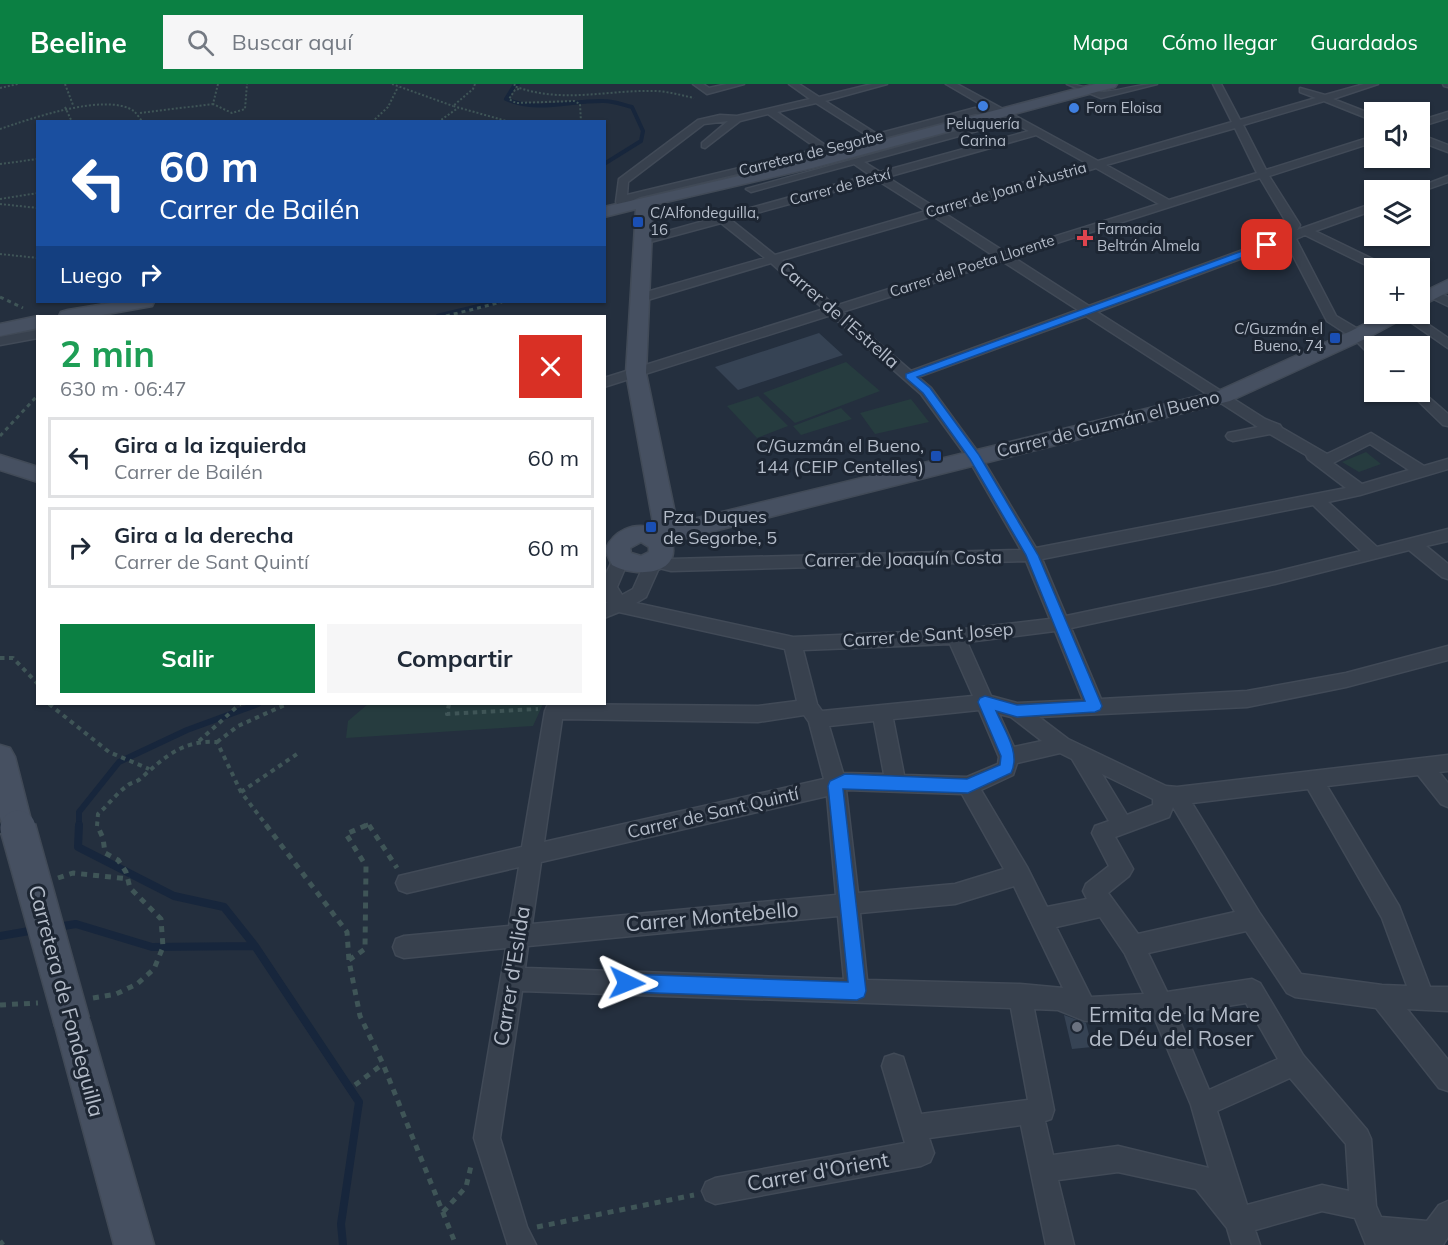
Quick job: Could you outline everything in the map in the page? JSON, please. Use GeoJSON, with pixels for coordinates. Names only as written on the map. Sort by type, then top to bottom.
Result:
{"type":"FeatureCollection","features":[{"type":"Feature","properties":{"kind":"street"},"geometry":{"type":"LineString","coordinates":[[697,84],[707,91],[740,84]]}},
{"type":"Feature","properties":{"kind":"street"},"geometry":{"type":"LineString","coordinates":[[792,84],[876,137]]}},
{"type":"Feature","properties":{"kind":"street"},"geometry":{"type":"LineString","coordinates":[[606,211],[623,205],[623,181],[701,122],[720,118],[737,119],[883,84]]}},
{"type":"Feature","properties":{"kind":"street"},"geometry":{"type":"LineString","coordinates":[[950,84],[1168,204]]}},
{"type":"Feature","properties":{"kind":"street"},"geometry":{"type":"LineString","coordinates":[[1071,84],[1085,91]]}},
{"type":"Feature","properties":{"kind":"street","name":"Carretera de Segorbe"},"geometry":{"type":"LineString","coordinates":[[623,205],[645,203],[807,165],[1110,84]]}},
{"type":"Feature","properties":{"kind":"street","name":"Carretera de Segorbe"},"geometry":{"type":"LineString","coordinates":[[1085,91],[1101,95],[1153,84]]}},
{"type":"Feature","properties":{"kind":"street"},"geometry":{"type":"LineString","coordinates":[[1217,84],[1263,174],[1294,225],[1289,237]]}},
{"type":"Feature","properties":{"kind":"street","name":"Carrer de Joan d'Àustria"},"geometry":{"type":"LineString","coordinates":[[640,298],[1374,84]]}},
{"type":"Feature","properties":{"kind":"street"},"geometry":{"type":"LineString","coordinates":[[1303,90],[1364,114]]}},
{"type":"Feature","properties":{"kind":"street"},"geometry":{"type":"LineString","coordinates":[[769,111],[825,150]]}},
{"type":"Feature","properties":{"kind":"street","name":"Carretera de Segorbe"},"geometry":{"type":"LineString","coordinates":[[623,205],[636,195],[975,111],[1003,113]]}},
{"type":"Feature","properties":{"kind":"street","name":"Carretera de Segorbe"},"geometry":{"type":"LineString","coordinates":[[751,189],[996,123],[1003,113]]}},
{"type":"Feature","properties":{"kind":"street"},"geometry":{"type":"LineString","coordinates":[[1430,121],[1448,115]]}},
{"type":"Feature","properties":{"kind":"street"},"geometry":{"type":"LineString","coordinates":[[705,145],[737,119]]}},
{"type":"Feature","properties":{"kind":"street","name":"Carrer de Betxí"},"geometry":{"type":"LineString","coordinates":[[643,242],[1038,132]]}},
{"type":"Feature","properties":{"kind":"street","name":"Carrer del Poeta Llorente"},"geometry":{"type":"LineString","coordinates":[[606,382],[1364,142]]}},
{"type":"Feature","properties":{"kind":"street"},"geometry":{"type":"LineString","coordinates":[[1430,142],[1448,149]]}},
{"type":"Feature","properties":{"kind":"street"},"geometry":{"type":"LineString","coordinates":[[857,162],[1260,422],[1275,428],[1327,460],[1371,438],[1422,472],[1448,464]]}},
{"type":"Feature","properties":{"kind":"street"},"geometry":{"type":"LineString","coordinates":[[1430,185],[1448,179]]}},
{"type":"Feature","properties":{"kind":"street"},"geometry":{"type":"LineString","coordinates":[[621,559],[609,600],[640,593],[658,549],[636,373],[645,203]]}},
{"type":"Feature","properties":{"kind":"street"},"geometry":{"type":"LineString","coordinates":[[910,376],[1364,210]]}},
{"type":"Feature","properties":{"kind":"street","name":"Carrer de l'Estrella"},"geometry":{"type":"LineString","coordinates":[[723,219],[773,259],[926,391],[975,458],[1032,555],[1095,706]]}},
{"type":"Feature","properties":{"kind":"street"},"geometry":{"type":"LineString","coordinates":[[1305,231],[1364,260]]}},
{"type":"Feature","properties":{"kind":"street"},"geometry":{"type":"LineString","coordinates":[[1289,237],[1331,318],[1364,341]]}},
{"type":"Feature","properties":{"kind":"street"},"geometry":{"type":"LineString","coordinates":[[82,315],[115,311],[142,303]]}},
{"type":"Feature","properties":{"kind":"street"},"geometry":{"type":"LineString","coordinates":[[0,330],[36,322]]}},
{"type":"Feature","properties":{"kind":"street","name":"Carrer de Guzmán el Bueno"},"geometry":{"type":"LineString","coordinates":[[658,549],[975,458],[1223,397],[1378,324]]}},
{"type":"Feature","properties":{"kind":"street"},"geometry":{"type":"LineString","coordinates":[[1419,324],[1448,344]]}},
{"type":"Feature","properties":{"kind":"street"},"geometry":{"type":"LineString","coordinates":[[0,341],[36,334]]}},
{"type":"Feature","properties":{"kind":"street"},"geometry":{"type":"LineString","coordinates":[[1427,402],[1448,422]]}},
{"type":"Feature","properties":{"kind":"street"},"geometry":{"type":"LineString","coordinates":[[1233,436],[1275,428],[1360,490]]}},
{"type":"Feature","properties":{"kind":"street"},"geometry":{"type":"LineString","coordinates":[[0,462],[36,474]]}},
{"type":"Feature","properties":{"kind":"street","name":"Carrer de Joaquín Costa"},"geometry":{"type":"LineString","coordinates":[[658,549],[670,565],[1032,555],[1360,490],[1422,472]]}},
{"type":"Feature","properties":{"kind":"street"},"geometry":{"type":"LineString","coordinates":[[1316,499],[1374,554]]}},
{"type":"Feature","properties":{"kind":"street"},"geometry":{"type":"LineString","coordinates":[[606,534],[631,536],[645,534],[658,549]]}},
{"type":"Feature","properties":{"kind":"street","name":"Carrer de Sant Josep"},"geometry":{"type":"LineString","coordinates":[[609,600],[794,644],[956,637],[1060,624],[1275,578],[1448,535]]}},
{"type":"Feature","properties":{"kind":"street"},"geometry":{"type":"LineString","coordinates":[[631,536],[619,546],[618,555],[632,565],[658,549]]}},
{"type":"Feature","properties":{"kind":"street"},"geometry":{"type":"LineString","coordinates":[[1412,544],[1448,573]]}},
{"type":"Feature","properties":{"kind":"street"},"geometry":{"type":"LineString","coordinates":[[956,637],[1009,756],[1070,749]]}},
{"type":"Feature","properties":{"kind":"street"},"geometry":{"type":"LineString","coordinates":[[794,644],[836,786],[850,904],[857,991]]}},
{"type":"Feature","properties":{"kind":"street"},"geometry":{"type":"LineString","coordinates":[[556,707],[758,714],[882,712],[985,702],[1017,711],[1247,699],[1346,680],[1448,652]]}},
{"type":"Feature","properties":{"kind":"street","name":"Carrer d'Eslida"},"geometry":{"type":"LineString","coordinates":[[519,1238],[487,1138],[556,707]]}},
{"type":"Feature","properties":{"kind":"street"},"geometry":{"type":"LineString","coordinates":[[1017,711],[1070,749],[1171,795],[1448,763]]}},
{"type":"Feature","properties":{"kind":"street"},"geometry":{"type":"LineString","coordinates":[[882,712],[895,781]]}},
{"type":"Feature","properties":{"kind":"street"},"geometry":{"type":"LineString","coordinates":[[1070,749],[1112,829],[1122,869],[1094,891],[1133,946],[1161,1005],[1203,1105],[1242,1233]]}},
{"type":"Feature","properties":{"kind":"street","name":"Carrer de Sant Quintí"},"geometry":{"type":"LineString","coordinates":[[407,884],[836,786],[845,781],[895,781],[914,786],[968,786],[1006,769],[1009,756]]}},
{"type":"Feature","properties":{"kind":"street","name":"Carretera de Fondeguilla"},"geometry":{"type":"LineString","coordinates":[[0,757],[134,1245]]}},
{"type":"Feature","properties":{"kind":"street"},"geometry":{"type":"LineString","coordinates":[[1423,767],[1448,798]]}},
{"type":"Feature","properties":{"kind":"street"},"geometry":{"type":"LineString","coordinates":[[1313,780],[1391,913],[1423,998]]}},
{"type":"Feature","properties":{"kind":"street"},"geometry":{"type":"LineString","coordinates":[[968,786],[1019,874],[1085,1009]]}},
{"type":"Feature","properties":{"kind":"street"},"geometry":{"type":"LineString","coordinates":[[1112,829],[1162,811],[1171,795]]}},
{"type":"Feature","properties":{"kind":"street"},"geometry":{"type":"LineString","coordinates":[[1171,795],[1295,985],[1382,997],[1448,999]]}},
{"type":"Feature","properties":{"kind":"street","name":"Carrer Montebello"},"geometry":{"type":"LineString","coordinates":[[404,946],[955,894],[1019,874]]}},
{"type":"Feature","properties":{"kind":"street"},"geometry":{"type":"LineString","coordinates":[[1042,919],[1105,906]]}},
{"type":"Feature","properties":{"kind":"street"},"geometry":{"type":"LineString","coordinates":[[1133,946],[1251,919]]}},
{"type":"Feature","properties":{"kind":"street"},"geometry":{"type":"LineString","coordinates":[[512,979],[1020,996],[1058,998],[1085,1009],[1161,1005],[1252,991],[1294,1064],[1358,1139],[1372,1228]]}},
{"type":"Feature","properties":{"kind":"street"},"geometry":{"type":"LineString","coordinates":[[894,1066],[913,1128],[1042,1110],[1020,996]]}},
{"type":"Feature","properties":{"kind":"street"},"geometry":{"type":"LineString","coordinates":[[1382,997],[1448,1079]]}},
{"type":"Feature","properties":{"kind":"street"},"geometry":{"type":"LineString","coordinates":[[1203,1105],[1294,1064]]}},
{"type":"Feature","properties":{"kind":"street"},"geometry":{"type":"LineString","coordinates":[[1030,1111],[1060,1245]]}},
{"type":"Feature","properties":{"kind":"street","name":"Carrer d'Orient"},"geometry":{"type":"LineString","coordinates":[[715,1191],[921,1153],[913,1128]]}},
{"type":"Feature","properties":{"kind":"street"},"geometry":{"type":"LineString","coordinates":[[1043,1169],[1118,1159],[1203,1178],[1242,1233]]}},
{"type":"Feature","properties":{"kind":"street"},"geometry":{"type":"LineString","coordinates":[[1242,1233],[1322,1198],[1372,1228],[1433,1234],[1448,1214]]}},
{"type":"Feature","properties":{"kind":"path"},"geometry":{"type":"LineString","coordinates":[[0,88],[18,84]]}},
{"type":"Feature","properties":{"kind":"path"},"geometry":{"type":"LineString","coordinates":[[65,84],[73,105]]}},
{"type":"Feature","properties":{"kind":"path"},"geometry":{"type":"LineString","coordinates":[[213,105],[218,84]]}},
{"type":"Feature","properties":{"kind":"path"},"geometry":{"type":"LineString","coordinates":[[140,113],[213,105],[227,114],[238,113],[245,109],[247,84]]}},
{"type":"Feature","properties":{"kind":"path"},"geometry":{"type":"LineString","coordinates":[[392,84],[459,108],[504,120]]}},
{"type":"Feature","properties":{"kind":"path"},"geometry":{"type":"LineString","coordinates":[[453,106],[473,89],[475,84]]}},
{"type":"Feature","properties":{"kind":"path"},"geometry":{"type":"LineString","coordinates":[[515,84],[514,86],[519,88],[546,96],[611,96],[662,91],[695,98],[708,105],[720,118]]}},
{"type":"Feature","properties":{"kind":"path"},"geometry":{"type":"LineString","coordinates":[[375,120],[384,113],[394,100],[398,87]]}},
{"type":"Feature","properties":{"kind":"path"},"geometry":{"type":"LineString","coordinates":[[519,88],[509,99],[516,103],[574,101],[580,104],[581,120]]}},
{"type":"Feature","properties":{"kind":"path"},"geometry":{"type":"LineString","coordinates":[[0,129],[65,107],[108,101],[127,104],[140,113],[142,120]]}},
{"type":"Feature","properties":{"kind":"path"},"geometry":{"type":"LineString","coordinates":[[65,107],[71,120]]}},
{"type":"Feature","properties":{"kind":"path"},"geometry":{"type":"LineString","coordinates":[[441,120],[459,108]]}},
{"type":"Feature","properties":{"kind":"path"},"geometry":{"type":"LineString","coordinates":[[0,164],[36,159]]}},
{"type":"Feature","properties":{"kind":"path"},"geometry":{"type":"LineString","coordinates":[[0,199],[36,193]]}},
{"type":"Feature","properties":{"kind":"path"},"geometry":{"type":"LineString","coordinates":[[0,204],[36,208]]}},
{"type":"Feature","properties":{"kind":"path"},"geometry":{"type":"LineString","coordinates":[[0,254],[36,258]]}},
{"type":"Feature","properties":{"kind":"path"},"geometry":{"type":"LineString","coordinates":[[450,315],[498,303]]}},
{"type":"Feature","properties":{"kind":"path"},"geometry":{"type":"LineString","coordinates":[[0,436],[36,397]]}},
{"type":"Feature","properties":{"kind":"path"},"geometry":{"type":"LineString","coordinates":[[0,658],[13,658],[36,682]]}},
{"type":"Feature","properties":{"kind":"path"},"geometry":{"type":"LineString","coordinates":[[50,705],[109,752],[149,769]]}},
{"type":"Feature","properties":{"kind":"path"},"geometry":{"type":"LineString","coordinates":[[0,1005],[69,1008],[115,997],[141,982],[154,970],[163,947],[161,919],[130,888],[126,872],[118,860],[105,853],[103,838],[96,823],[98,814],[129,784],[139,780],[149,769],[170,754],[199,741],[239,705]]}},
{"type":"Feature","properties":{"kind":"path"},"geometry":{"type":"LineString","coordinates":[[199,741],[217,742],[238,726],[285,705]]}},
{"type":"Feature","properties":{"kind":"path"},"geometry":{"type":"LineString","coordinates":[[449,705],[447,714],[556,707]]}},
{"type":"Feature","properties":{"kind":"path"},"geometry":{"type":"LineString","coordinates":[[217,742],[242,792],[347,932],[349,961],[360,1016],[383,1064],[456,1245]]}},
{"type":"Feature","properties":{"kind":"path"},"geometry":{"type":"LineString","coordinates":[[242,792],[300,752]]}},
{"type":"Feature","properties":{"kind":"path"},"geometry":{"type":"LineString","coordinates":[[349,961],[365,949],[366,866],[346,834],[369,824],[407,884]]}},
{"type":"Feature","properties":{"kind":"path"},"geometry":{"type":"LineString","coordinates":[[355,1085],[383,1064]]}},
{"type":"Feature","properties":{"kind":"path"},"geometry":{"type":"LineString","coordinates":[[442,1212],[463,1194],[471,1178],[469,1143],[487,1138]]}},
{"type":"Feature","properties":{"kind":"path"},"geometry":{"type":"LineString","coordinates":[[519,1238],[715,1191]]}},
{"type":"Feature","properties":{"kind":"path"},"geometry":{"type":"LineString","coordinates":[[0,1241],[3,1245]]}},
{"type":"Feature","properties":{"kind":"green space"},"geometry":{"type":"Polygon","coordinates":[[[846,362],[880,391],[795,423],[763,393],[846,362]]]}},
{"type":"Feature","properties":{"kind":"green space"},"geometry":{"type":"Polygon","coordinates":[[[758,396],[788,426],[757,438],[727,406],[758,396]]]}},
{"type":"Feature","properties":{"kind":"green space"},"geometry":{"type":"Polygon","coordinates":[[[911,399],[929,422],[875,434],[860,413],[911,399]]]}},
{"type":"Feature","properties":{"kind":"green space"},"geometry":{"type":"Polygon","coordinates":[[[841,408],[852,419],[801,435],[793,426],[841,408]]]}},
{"type":"Feature","properties":{"kind":"green space"},"geometry":{"type":"Polygon","coordinates":[[[1366,452],[1381,464],[1359,472],[1342,462],[1366,452]]]}},
{"type":"Feature","properties":{"kind":"green space"},"geometry":{"type":"Polygon","coordinates":[[[367,705],[543,705],[533,726],[346,738],[348,721],[367,705]]]}},
{"type":"Feature","properties":{"kind":"building"},"geometry":{"type":"Polygon","coordinates":[[[819,333],[843,355],[738,390],[715,367],[819,333]]]}},
{"type":"Feature","properties":{"kind":"building"},"geometry":{"type":"Polygon","coordinates":[[[1064,1015],[1086,1023],[1092,1047],[1072,1049],[1064,1015]]]}},
{"type":"Feature","properties":{"kind":"waterway"},"geometry":{"type":"LineString","coordinates":[[518,84],[514,86],[506,99],[542,106],[604,101],[632,107],[643,131],[641,141],[606,163]]}},
{"type":"Feature","properties":{"kind":"waterway"},"geometry":{"type":"LineString","coordinates":[[442,315],[492,303]]}},
{"type":"Feature","properties":{"kind":"waterway"},"geometry":{"type":"LineString","coordinates":[[79,825],[79,812],[119,762],[187,730],[255,705]]}},
{"type":"Feature","properties":{"kind":"waterway"},"geometry":{"type":"LineString","coordinates":[[79,825],[78,847],[174,896],[224,907],[255,946]]}},
{"type":"Feature","properties":{"kind":"waterway"},"geometry":{"type":"LineString","coordinates":[[57,927],[76,924],[152,947],[255,946]]}},
{"type":"Feature","properties":{"kind":"waterway"},"geometry":{"type":"LineString","coordinates":[[0,936],[35,930]]}},
{"type":"Feature","properties":{"kind":"waterway"},"geometry":{"type":"LineString","coordinates":[[255,946],[359,1102],[341,1224],[343,1245]]}},
{"type":"Feature","properties":{"kind":"place","name":"Peluquería Carina"},"geometry":{"type":"Point","coordinates":[983,106]}},
{"type":"Feature","properties":{"kind":"place","name":"Forn Eloisa"},"geometry":{"type":"Point","coordinates":[1074,108]}},
{"type":"Feature","properties":{"kind":"place","name":"C/Alfondeguilla, 16"},"geometry":{"type":"Point","coordinates":[638,222]}},
{"type":"Feature","properties":{"kind":"place","name":"Farmacia Beltrán Almela"},"geometry":{"type":"Point","coordinates":[1085,238]}},
{"type":"Feature","properties":{"kind":"place","name":"C/Guzmán el Bueno, 74"},"geometry":{"type":"Point","coordinates":[1335,338]}},
{"type":"Feature","properties":{"kind":"place","name":"C/Guzmán el Bueno, 144 (CEIP Centelles)"},"geometry":{"type":"Point","coordinates":[936,456]}},
{"type":"Feature","properties":{"kind":"place","name":"Pza. Duques de Segorbe, 5"},"geometry":{"type":"Point","coordinates":[651,527]}},
{"type":"Feature","properties":{"kind":"place","name":"Ermita de la Mare de Déu del Roser"},"geometry":{"type":"Point","coordinates":[1077,1027]}},
{"type":"Feature","properties":{"kind":"route"},"geometry":{"type":"LineString","coordinates":[[627,983],[857,991],[850,904],[836,786],[845,781],[895,781],[914,786],[968,786],[1006,769],[1009,756],[985,702],[1017,711],[1095,706],[1032,555],[975,458],[926,391],[910,376],[1267,245]]}}]}
